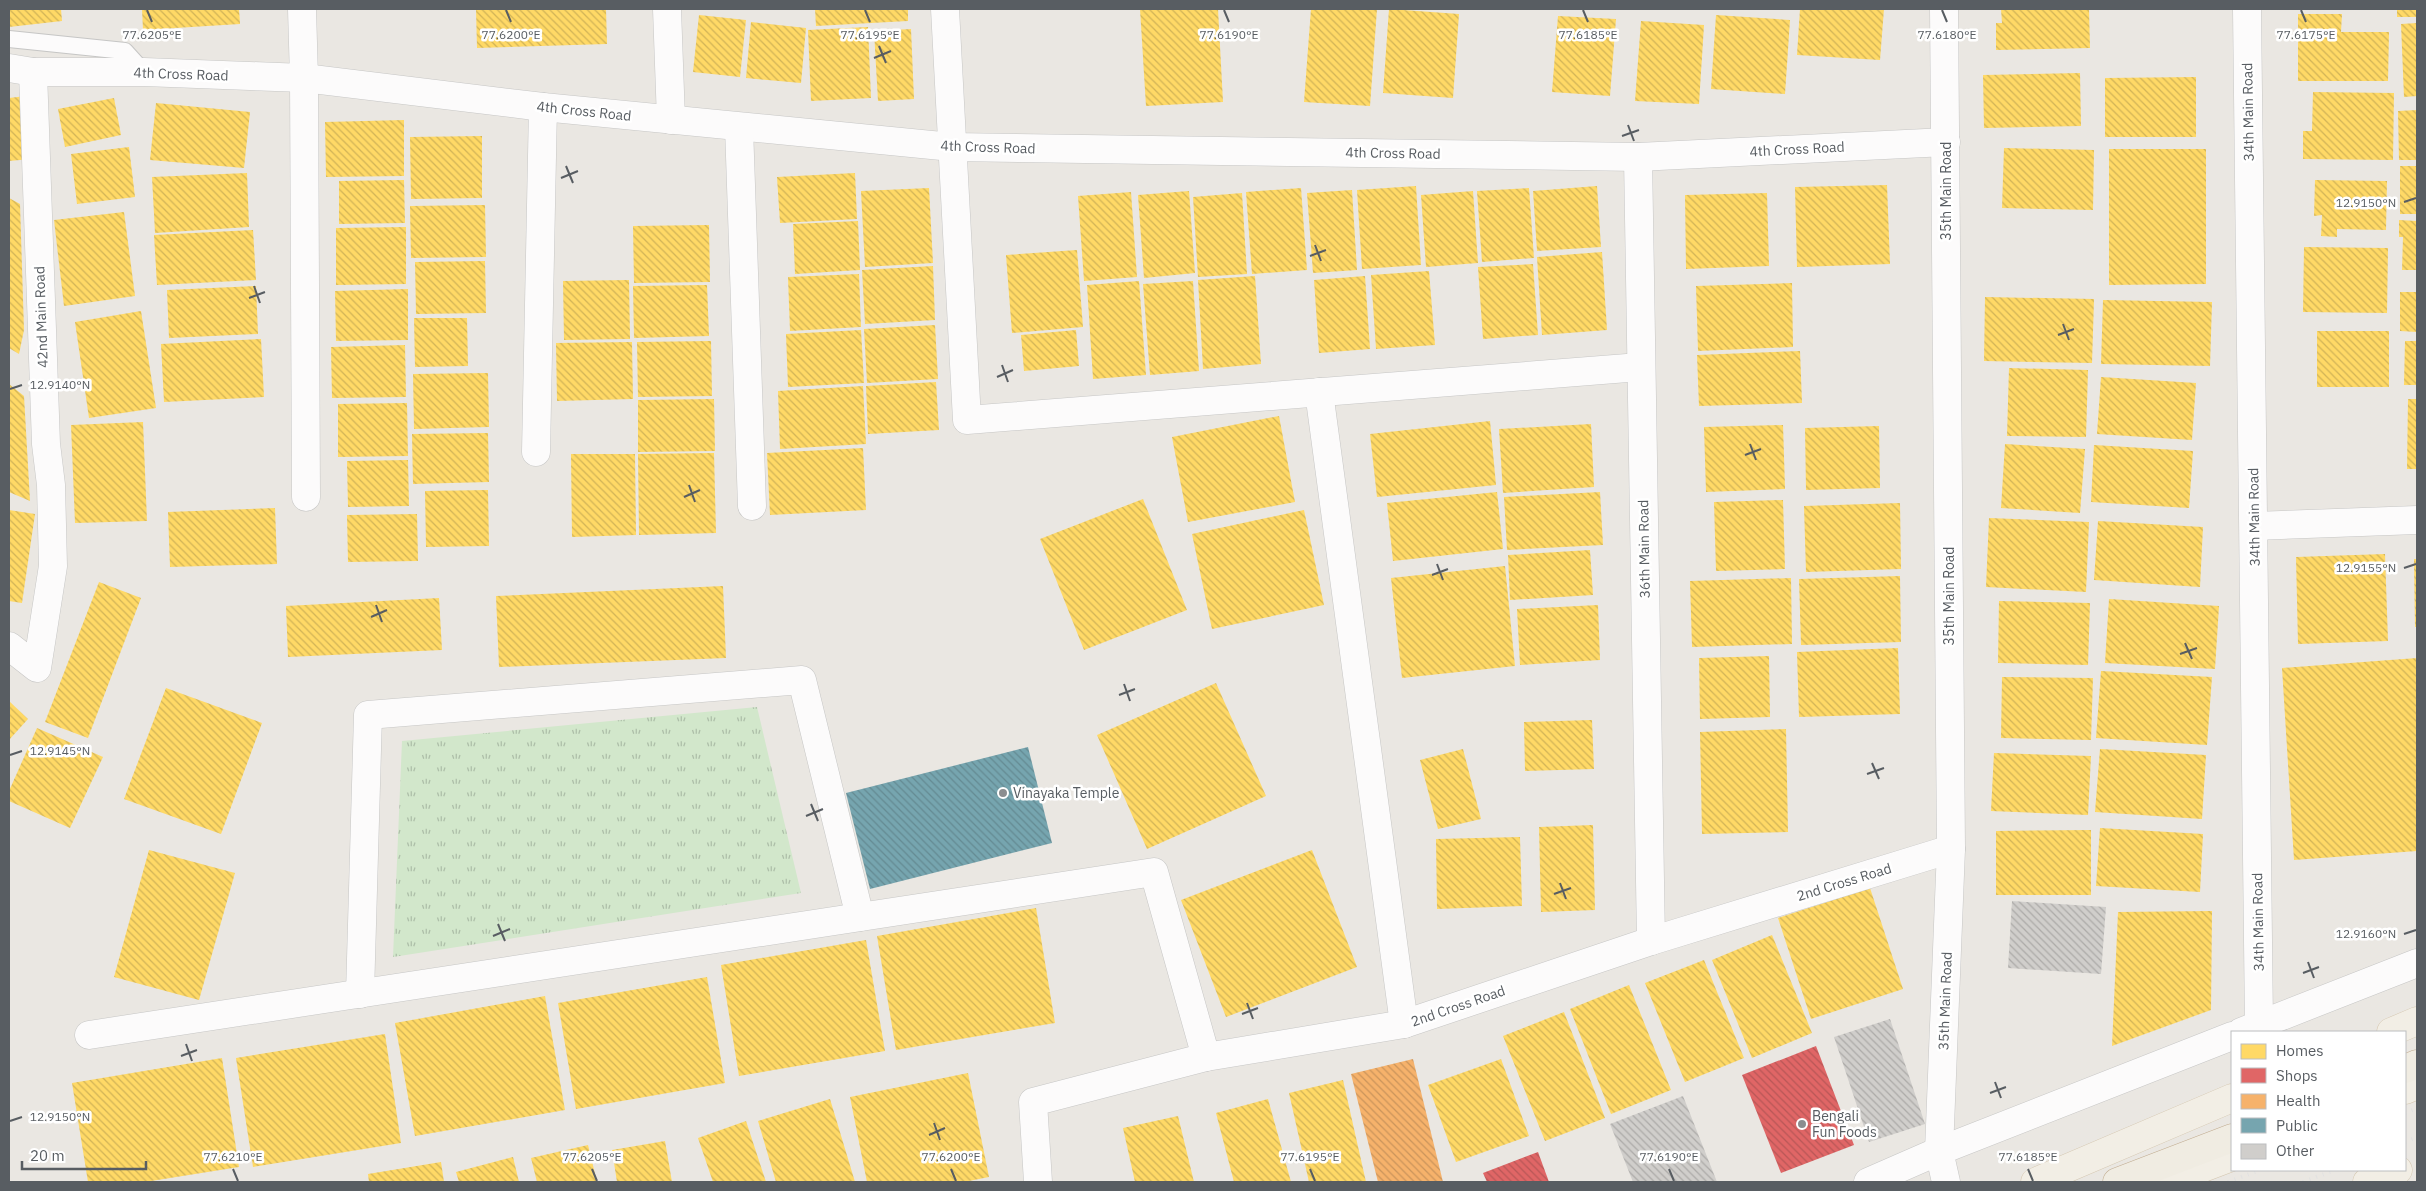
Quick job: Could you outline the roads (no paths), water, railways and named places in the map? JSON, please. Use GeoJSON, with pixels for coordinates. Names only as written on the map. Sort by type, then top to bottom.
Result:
{"type":"FeatureCollection","features":[{"type":"Feature","properties":{"kind":"highway"},"geometry":{"type":"LineString","coordinates":[[2117,1182],[2231,1138]]}},
{"type":"Feature","properties":{"kind":"main road"},"geometry":{"type":"LineString","coordinates":[[2394,1031],[2417,1022]]}},
{"type":"Feature","properties":{"kind":"main road"},"geometry":{"type":"LineString","coordinates":[[2036,1182],[2231,1098]]}},
{"type":"Feature","properties":{"kind":"main road"},"geometry":{"type":"LineString","coordinates":[[2166,1182],[2231,1157]]}},
{"type":"Feature","properties":{"kind":"main road"},"geometry":{"type":"LineString","coordinates":[[2367,1182],[2395,1171]]}},
{"type":"Feature","properties":{"kind":"street"},"geometry":{"type":"LineString","coordinates":[[302,9],[306,497]]}},
{"type":"Feature","properties":{"kind":"street"},"geometry":{"type":"LineString","coordinates":[[667,9],[671,120]]}},
{"type":"Feature","properties":{"kind":"street"},"geometry":{"type":"LineString","coordinates":[[945,9],[967,420],[1640,367]]}},
{"type":"Feature","properties":{"kind":"street","name":"35th Main Road"},"geometry":{"type":"LineString","coordinates":[[1944,9],[1951,849],[1939,1151],[1946,1182]]}},
{"type":"Feature","properties":{"kind":"street","name":"34th Main Road"},"geometry":{"type":"LineString","coordinates":[[2247,9],[2254,526],[2254,1030]]}},
{"type":"Feature","properties":{"kind":"street","name":"4th Cross Road"},"geometry":{"type":"LineString","coordinates":[[21,70],[304,78],[671,120],[952,147],[1638,157],[1946,142]]}},
{"type":"Feature","properties":{"kind":"street","name":"42nd Main Road"},"geometry":{"type":"LineString","coordinates":[[9,646],[37,668],[53,566],[51,486],[46,444],[21,70]]}},
{"type":"Feature","properties":{"kind":"street"},"geometry":{"type":"LineString","coordinates":[[536,452],[543,106]]}},
{"type":"Feature","properties":{"kind":"street"},"geometry":{"type":"LineString","coordinates":[[738,126],[752,506]]}},
{"type":"Feature","properties":{"kind":"street","name":"36th Main Road"},"geometry":{"type":"LineString","coordinates":[[1638,157],[1640,367],[1652,941]]}},
{"type":"Feature","properties":{"kind":"street"},"geometry":{"type":"LineString","coordinates":[[1319,392],[1404,1024]]}},
{"type":"Feature","properties":{"kind":"street"},"geometry":{"type":"LineString","coordinates":[[2254,526],[2417,520]]}},
{"type":"Feature","properties":{"kind":"street"},"geometry":{"type":"LineString","coordinates":[[360,994],[368,715],[802,680],[860,917]]}},
{"type":"Feature","properties":{"kind":"street","name":"2nd Cross Road"},"geometry":{"type":"LineString","coordinates":[[1038,1182],[1033,1102],[1206,1057],[1404,1024],[1652,941],[1951,849]]}},
{"type":"Feature","properties":{"kind":"street"},"geometry":{"type":"LineString","coordinates":[[89,1034],[1154,872],[1206,1057]]}},
{"type":"Feature","properties":{"kind":"street"},"geometry":{"type":"LineString","coordinates":[[2254,1030],[2417,963]]}},
{"type":"Feature","properties":{"kind":"street"},"geometry":{"type":"LineString","coordinates":[[1868,1182],[1939,1151],[2231,1036]]}},
{"type":"Feature","properties":{"kind":"lane"},"geometry":{"type":"LineString","coordinates":[[9,39],[125,51],[144,72]]}},
{"type":"Feature","properties":{"kind":"railway"},"geometry":{"type":"LineString","coordinates":[[2406,1113],[2417,1108]]}},
{"type":"Feature","properties":{"kind":"railway"},"geometry":{"type":"LineString","coordinates":[[2406,1142],[2417,1137]]}},
{"type":"Feature","properties":{"kind":"railway"},"geometry":{"type":"LineString","coordinates":[[2228,1182],[2257,1171]]}},
{"type":"Feature","properties":{"kind":"railway"},"geometry":{"type":"LineString","coordinates":[[2303,1182],[2332,1171]]}},
{"type":"Feature","properties":{"kind":"place","name":"Vinayaka Temple"},"geometry":{"type":"Point","coordinates":[1003,793]}},
{"type":"Feature","properties":{"kind":"place","name":"Bengali Fun Foods"},"geometry":{"type":"Point","coordinates":[1802,1124]}}]}
